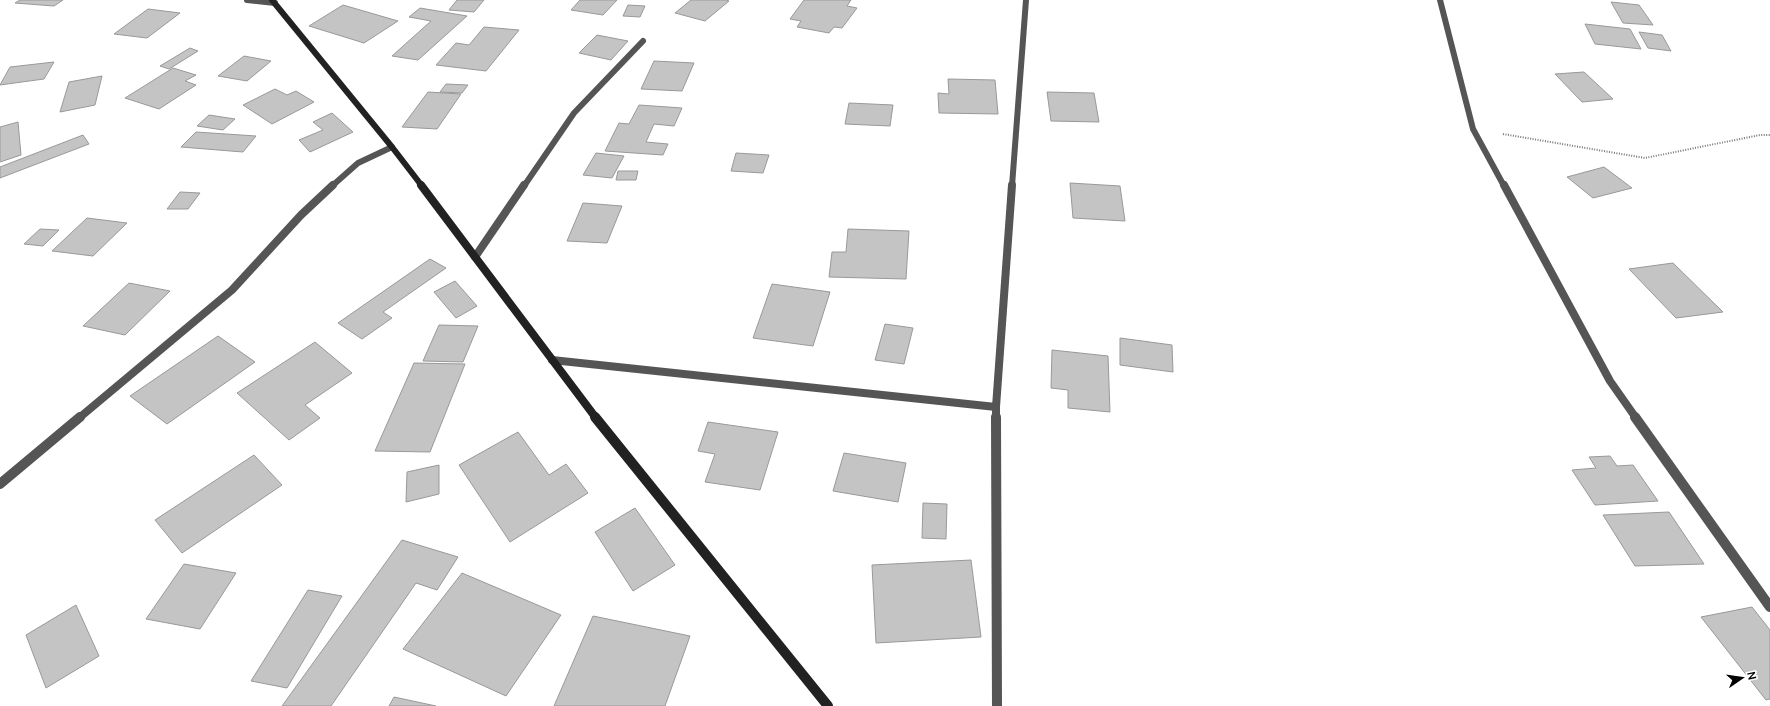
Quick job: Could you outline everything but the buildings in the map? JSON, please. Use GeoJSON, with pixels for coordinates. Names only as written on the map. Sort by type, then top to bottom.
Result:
{"type":"FeatureCollection","features":[{"type":"Feature","properties":{"kind":"main road"},"geometry":{"type":"LineString","coordinates":[[273,2],[392,148],[590,411],[828,706]]}},
{"type":"Feature","properties":{"kind":"street"},"geometry":{"type":"LineString","coordinates":[[247,0],[273,2]]}},
{"type":"Feature","properties":{"kind":"street"},"geometry":{"type":"LineString","coordinates":[[998,706],[996,407],[1026,0]]}},
{"type":"Feature","properties":{"kind":"street"},"geometry":{"type":"LineString","coordinates":[[1440,0],[1473,128],[1610,381],[1770,607]]}},
{"type":"Feature","properties":{"kind":"street"},"geometry":{"type":"LineString","coordinates":[[475,257],[574,113],[643,41]]}},
{"type":"Feature","properties":{"kind":"street"},"geometry":{"type":"LineString","coordinates":[[0,484],[232,290],[301,214],[358,163],[392,148]]}},
{"type":"Feature","properties":{"kind":"street"},"geometry":{"type":"LineString","coordinates":[[552,360],[996,407]]}},
{"type":"Feature","properties":{"kind":"path"},"geometry":{"type":"LineString","coordinates":[[1473,128],[1645,158],[1760,135],[1770,135]]}}]}
